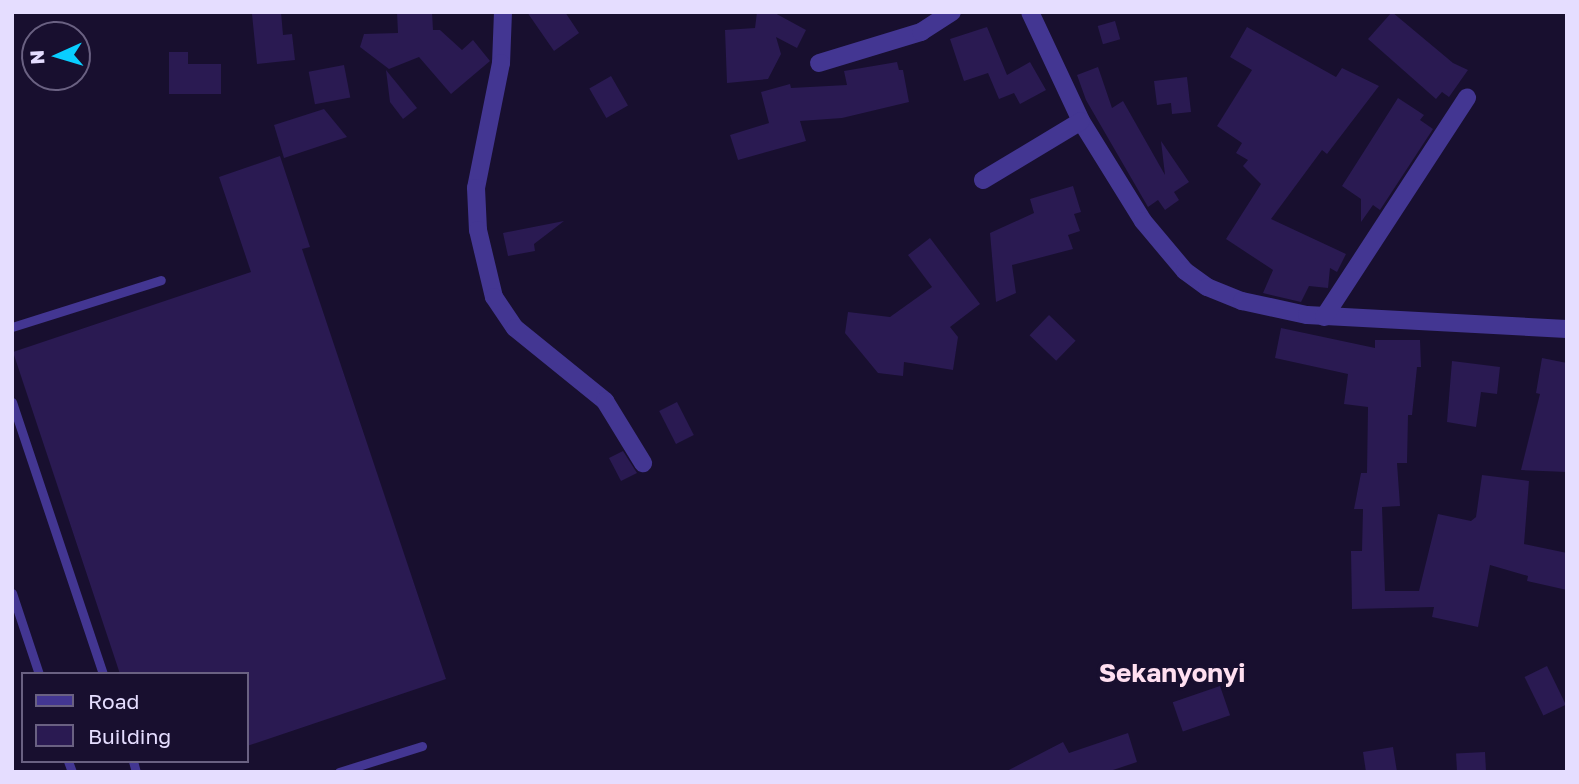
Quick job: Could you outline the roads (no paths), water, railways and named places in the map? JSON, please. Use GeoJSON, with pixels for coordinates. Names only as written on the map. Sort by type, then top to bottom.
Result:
{"type":"FeatureCollection","features":[{"type":"Feature","properties":{"kind":"street"},"geometry":{"type":"LineString","coordinates":[[503,12],[500,63],[476,188],[478,230],[494,297],[515,328],[605,401],[643,463]]}},
{"type":"Feature","properties":{"kind":"street"},"geometry":{"type":"LineString","coordinates":[[819,63],[921,32],[952,12]]}},
{"type":"Feature","properties":{"kind":"street"},"geometry":{"type":"LineString","coordinates":[[1030,12],[1081,121],[1143,221],[1185,271],[1242,301],[1324,317],[1567,329]]}},
{"type":"Feature","properties":{"kind":"street"},"geometry":{"type":"LineString","coordinates":[[1324,317],[1468,98]]}},
{"type":"Feature","properties":{"kind":"street"},"geometry":{"type":"LineString","coordinates":[[983,180],[1081,121]]}},
{"type":"Feature","properties":{"kind":"lane"},"geometry":{"type":"LineString","coordinates":[[12,327],[161,279]]}},
{"type":"Feature","properties":{"kind":"lane"},"geometry":{"type":"LineString","coordinates":[[12,402],[102,672]]}},
{"type":"Feature","properties":{"kind":"lane"},"geometry":{"type":"LineString","coordinates":[[12,593],[38,672]]}},
{"type":"Feature","properties":{"kind":"lane"},"geometry":{"type":"LineString","coordinates":[[339,772],[422,746]]}},
{"type":"Feature","properties":{"kind":"district","name":"Sekanyonyi"},"geometry":{"type":"Point","coordinates":[1172,673]}}]}
